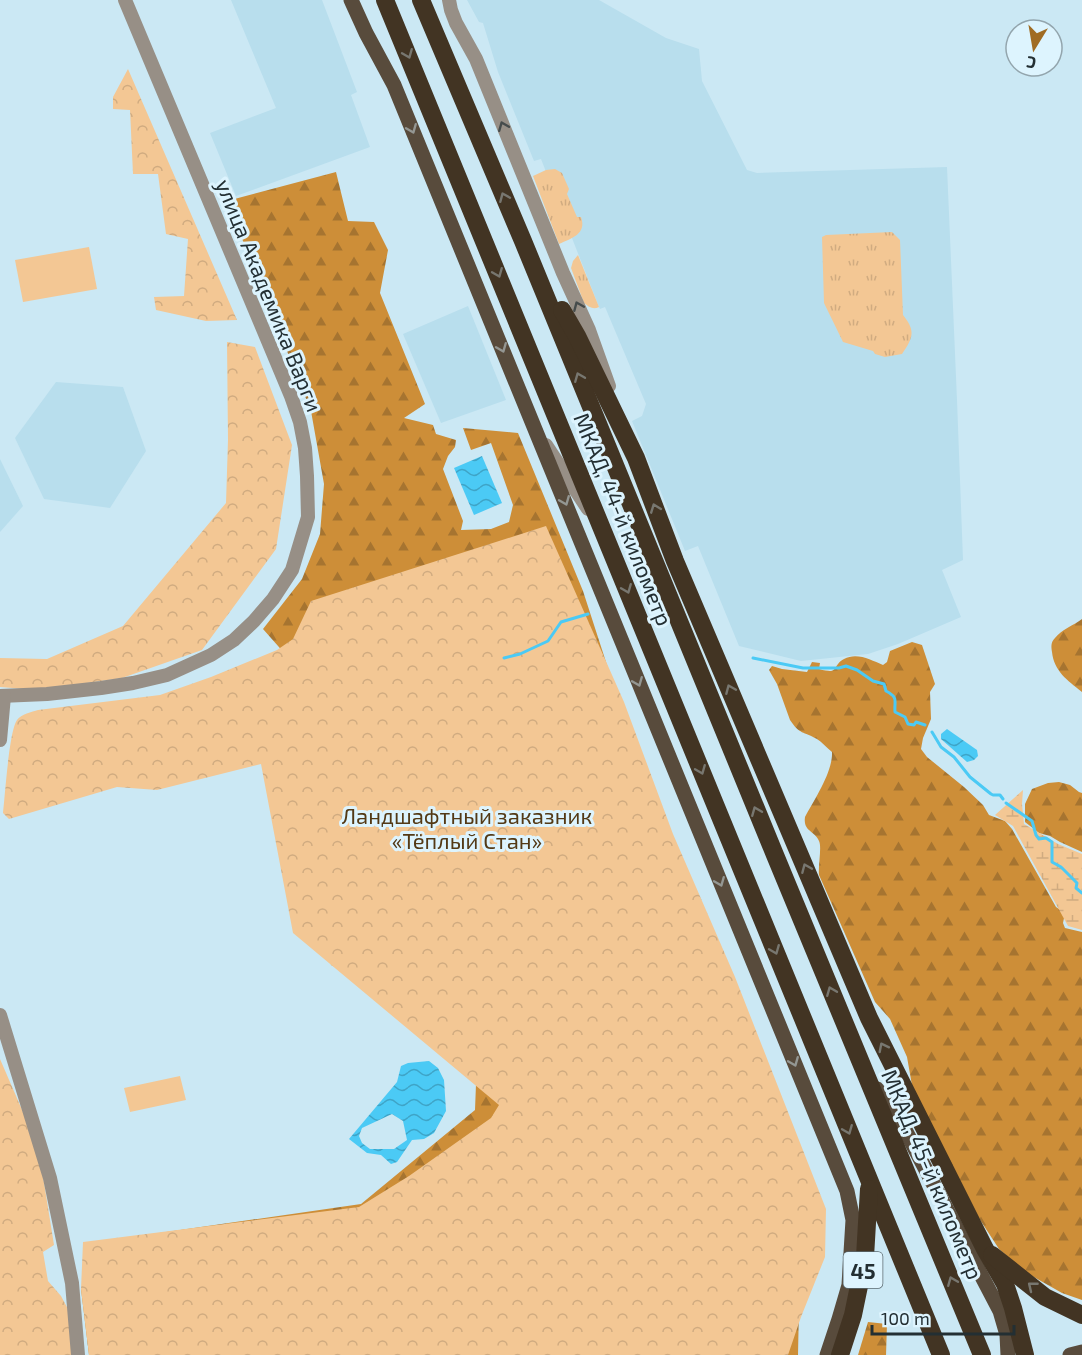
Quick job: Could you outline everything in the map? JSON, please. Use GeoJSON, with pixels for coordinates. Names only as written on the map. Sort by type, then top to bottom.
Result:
{"type":"FeatureCollection","features":[{"type":"Feature","properties":{"kind":"highway","name":"МКАД, 44-й километр"},"geometry":{"type":"LineString","coordinates":[[385,0],[869,1182]]}},
{"type":"Feature","properties":{"kind":"highway","name":"МКАД, 44-й километр"},"geometry":{"type":"LineString","coordinates":[[421,0],[523,241],[853,1045]]}},
{"type":"Feature","properties":{"kind":"highway"},"geometry":{"type":"LineString","coordinates":[[523,241],[576,336],[636,458],[675,561],[869,1018],[985,1249],[1005,1284],[1014,1308],[1025,1355]]}},
{"type":"Feature","properties":{"kind":"highway","name":"МКАД, 45-й километр"},"geometry":{"type":"LineString","coordinates":[[853,1045],[982,1355]]}},
{"type":"Feature","properties":{"kind":"highway"},"geometry":{"type":"LineString","coordinates":[[869,1182],[941,1355]]}},
{"type":"Feature","properties":{"kind":"highway","name":"45"},"geometry":{"type":"LineString","coordinates":[[840,1355],[853,1315],[865,1257],[869,1182]]}},
{"type":"Feature","properties":{"kind":"highway"},"geometry":{"type":"LineString","coordinates":[[985,1249],[1045,1297],[1082,1315]]}},
{"type":"Feature","properties":{"kind":"main road"},"geometry":{"type":"LineString","coordinates":[[351,0],[394,85],[847,1191],[853,1220],[849,1285],[827,1355]]}},
{"type":"Feature","properties":{"kind":"main road"},"geometry":{"type":"LineString","coordinates":[[864,1072],[903,1126],[1000,1311],[1007,1335],[1008,1355]]}},
{"type":"Feature","properties":{"kind":"main road"},"geometry":{"type":"LineString","coordinates":[[1070,1355],[1082,1352]]}},
{"type":"Feature","properties":{"kind":"street","name":"улица Академика Варги"},"geometry":{"type":"LineString","coordinates":[[2,696],[52,694],[133,683],[167,675],[211,655],[234,640],[273,599],[292,570],[308,517],[305,448],[300,422],[291,396],[125,0]]}},
{"type":"Feature","properties":{"kind":"street"},"geometry":{"type":"LineString","coordinates":[[448,0],[456,22],[477,59],[589,330],[636,458]]}},
{"type":"Feature","properties":{"kind":"street"},"geometry":{"type":"LineString","coordinates":[[535,428],[605,535]]}},
{"type":"Feature","properties":{"kind":"street"},"geometry":{"type":"LineString","coordinates":[[0,740],[2,696]]}},
{"type":"Feature","properties":{"kind":"street"},"geometry":{"type":"LineString","coordinates":[[0,1015],[50,1178],[72,1283],[78,1355]]}},
{"type":"Feature","properties":{"kind":"shaded area"},"geometry":{"type":"Polygon","coordinates":[[[231,0],[322,0],[357,92],[351,95],[370,147],[236,196],[210,133],[276,108],[231,0]]]}},
{"type":"Feature","properties":{"kind":"shaded area"},"geometry":{"type":"Polygon","coordinates":[[[467,0],[599,0],[666,38],[699,49],[702,81],[747,170],[757,173],[947,167],[963,560],[942,570],[961,617],[868,654],[801,661],[739,646],[698,546],[685,551],[632,421],[642,416],[646,404],[605,307],[600,309],[599,307],[541,159],[534,161],[498,72],[483,23],[479,22],[467,0]]]}},
{"type":"Feature","properties":{"kind":"shaded area"},"geometry":{"type":"Polygon","coordinates":[[[468,306],[506,400],[441,423],[403,334],[468,306]]]}},
{"type":"Feature","properties":{"kind":"shaded area"},"geometry":{"type":"Polygon","coordinates":[[[56,382],[123,387],[146,451],[110,508],[44,499],[15,438],[56,382]]]}},
{"type":"Feature","properties":{"kind":"shaded area"},"geometry":{"type":"Polygon","coordinates":[[[0,459],[23,506],[0,532],[0,459]]]}},
{"type":"Feature","properties":{"kind":"green space"},"geometry":{"type":"Polygon","coordinates":[[[128,69],[237,320],[206,321],[156,310],[154,297],[184,296],[188,239],[166,234],[158,174],[133,174],[130,110],[113,109],[113,97],[128,69]]]}},
{"type":"Feature","properties":{"kind":"green space"},"geometry":{"type":"Polygon","coordinates":[[[555,169],[562,173],[569,189],[567,194],[577,217],[581,217],[582,223],[582,228],[577,235],[559,244],[533,176],[555,169]]]}},
{"type":"Feature","properties":{"kind":"green space","name":"Ландшафтный заказник «Тёплый Стан»"},"geometry":{"type":"Polygon","coordinates":[[[336,172],[348,221],[374,222],[388,250],[380,293],[425,404],[404,418],[433,425],[436,434],[456,440],[455,447],[448,456],[443,469],[463,521],[461,530],[491,529],[509,522],[513,505],[491,443],[471,450],[463,428],[518,433],[583,591],[640,767],[799,1306],[798,1355],[89,1355],[81,1289],[111,1240],[361,1204],[475,1110],[478,1032],[331,965],[294,755],[301,672],[263,629],[302,579],[320,534],[324,484],[311,411],[227,201],[336,172]]]}},
{"type":"Feature","properties":{"kind":"green space"},"geometry":{"type":"Polygon","coordinates":[[[892,232],[900,240],[903,315],[912,334],[902,354],[885,357],[843,342],[824,303],[822,237],[892,232]]]}},
{"type":"Feature","properties":{"kind":"green space"},"geometry":{"type":"Polygon","coordinates":[[[89,247],[97,289],[23,302],[15,260],[89,247]]]}},
{"type":"Feature","properties":{"kind":"green space"},"geometry":{"type":"Polygon","coordinates":[[[578,255],[599,307],[597,308],[591,308],[584,303],[571,268],[578,255]]]}},
{"type":"Feature","properties":{"kind":"green space"},"geometry":{"type":"Polygon","coordinates":[[[227,342],[255,347],[292,445],[276,549],[202,650],[122,678],[38,690],[0,687],[0,658],[47,659],[123,626],[226,503],[227,342]]]}},
{"type":"Feature","properties":{"kind":"green space","name":"Ландшафтный заказник «Тёплый Стан»"},"geometry":{"type":"Polygon","coordinates":[[[546,526],[624,702],[673,834],[735,977],[826,1209],[825,1257],[788,1355],[89,1355],[81,1289],[83,1242],[359,1207],[409,1176],[491,1118],[499,1105],[293,933],[261,764],[157,790],[117,787],[9,819],[3,813],[10,750],[17,720],[38,710],[160,695],[211,677],[277,650],[293,639],[311,601],[546,526]]]}},
{"type":"Feature","properties":{"kind":"green space"},"geometry":{"type":"Polygon","coordinates":[[[1082,619],[1082,692],[1058,670],[1051,646],[1058,635],[1082,619]]]}},
{"type":"Feature","properties":{"kind":"green space"},"geometry":{"type":"Polygon","coordinates":[[[912,642],[922,645],[935,684],[930,692],[931,719],[921,749],[927,757],[983,805],[989,815],[1005,821],[1012,829],[1056,907],[1065,913],[1063,923],[1065,928],[1082,932],[1082,1300],[1062,1293],[1025,1272],[999,1249],[973,1209],[913,1091],[907,1057],[890,1019],[875,1002],[819,875],[820,844],[817,837],[806,826],[805,817],[826,777],[832,752],[819,740],[793,725],[769,670],[772,666],[807,672],[812,662],[820,663],[819,669],[830,671],[844,659],[854,656],[883,665],[887,662],[890,651],[912,642]]]}},
{"type":"Feature","properties":{"kind":"green space"},"geometry":{"type":"Polygon","coordinates":[[[1059,782],[1070,785],[1082,793],[1082,852],[1039,833],[1025,822],[1025,804],[1032,789],[1059,782]]]}},
{"type":"Feature","properties":{"kind":"green space"},"geometry":{"type":"Polygon","coordinates":[[[1023,790],[1024,824],[1058,844],[1082,854],[1082,930],[1068,926],[1013,826],[995,815],[1023,790]]]}},
{"type":"Feature","properties":{"kind":"green space"},"geometry":{"type":"Polygon","coordinates":[[[0,1059],[26,1119],[41,1164],[54,1245],[43,1252],[48,1281],[61,1296],[68,1309],[73,1355],[0,1355],[0,1059]]]}},
{"type":"Feature","properties":{"kind":"green space"},"geometry":{"type":"Polygon","coordinates":[[[180,1076],[186,1100],[130,1112],[124,1088],[180,1076]]]}},
{"type":"Feature","properties":{"kind":"green space"},"geometry":{"type":"Polygon","coordinates":[[[868,1322],[887,1324],[886,1355],[858,1355],[868,1322]]]}},
{"type":"Feature","properties":{"kind":"water"},"geometry":{"type":"Polygon","coordinates":[[[482,456],[502,503],[474,515],[454,468],[482,456]]]}},
{"type":"Feature","properties":{"kind":"water"},"geometry":{"type":"Polygon","coordinates":[[[947,729],[977,750],[978,756],[974,760],[967,762],[941,739],[941,734],[947,729]]]}},
{"type":"Feature","properties":{"kind":"water"},"geometry":{"type":"Polygon","coordinates":[[[429,1061],[438,1068],[444,1080],[446,1111],[434,1133],[424,1139],[412,1140],[397,1162],[391,1164],[381,1155],[367,1153],[349,1139],[397,1082],[401,1066],[429,1061]],[[392,1114],[362,1128],[359,1136],[362,1143],[370,1149],[394,1149],[407,1140],[403,1121],[392,1114]]]}},
{"type":"Feature","properties":{"kind":"waterway"},"geometry":{"type":"LineString","coordinates":[[504,658],[520,654],[548,641],[561,622],[588,614]]}},
{"type":"Feature","properties":{"kind":"waterway"},"geometry":{"type":"LineString","coordinates":[[753,658],[803,668],[846,666],[857,670],[873,681],[884,684],[886,691],[894,698],[895,712],[905,717],[908,724],[914,725],[916,722],[925,725]]}},
{"type":"Feature","properties":{"kind":"waterway"},"geometry":{"type":"LineString","coordinates":[[932,732],[941,747],[954,757],[970,777],[991,794],[1000,795],[1003,799]]}},
{"type":"Feature","properties":{"kind":"waterway"},"geometry":{"type":"LineString","coordinates":[[1006,803],[1032,821],[1039,839],[1046,838],[1052,842],[1052,862],[1061,867],[1077,883],[1076,888],[1082,893]]}}]}
